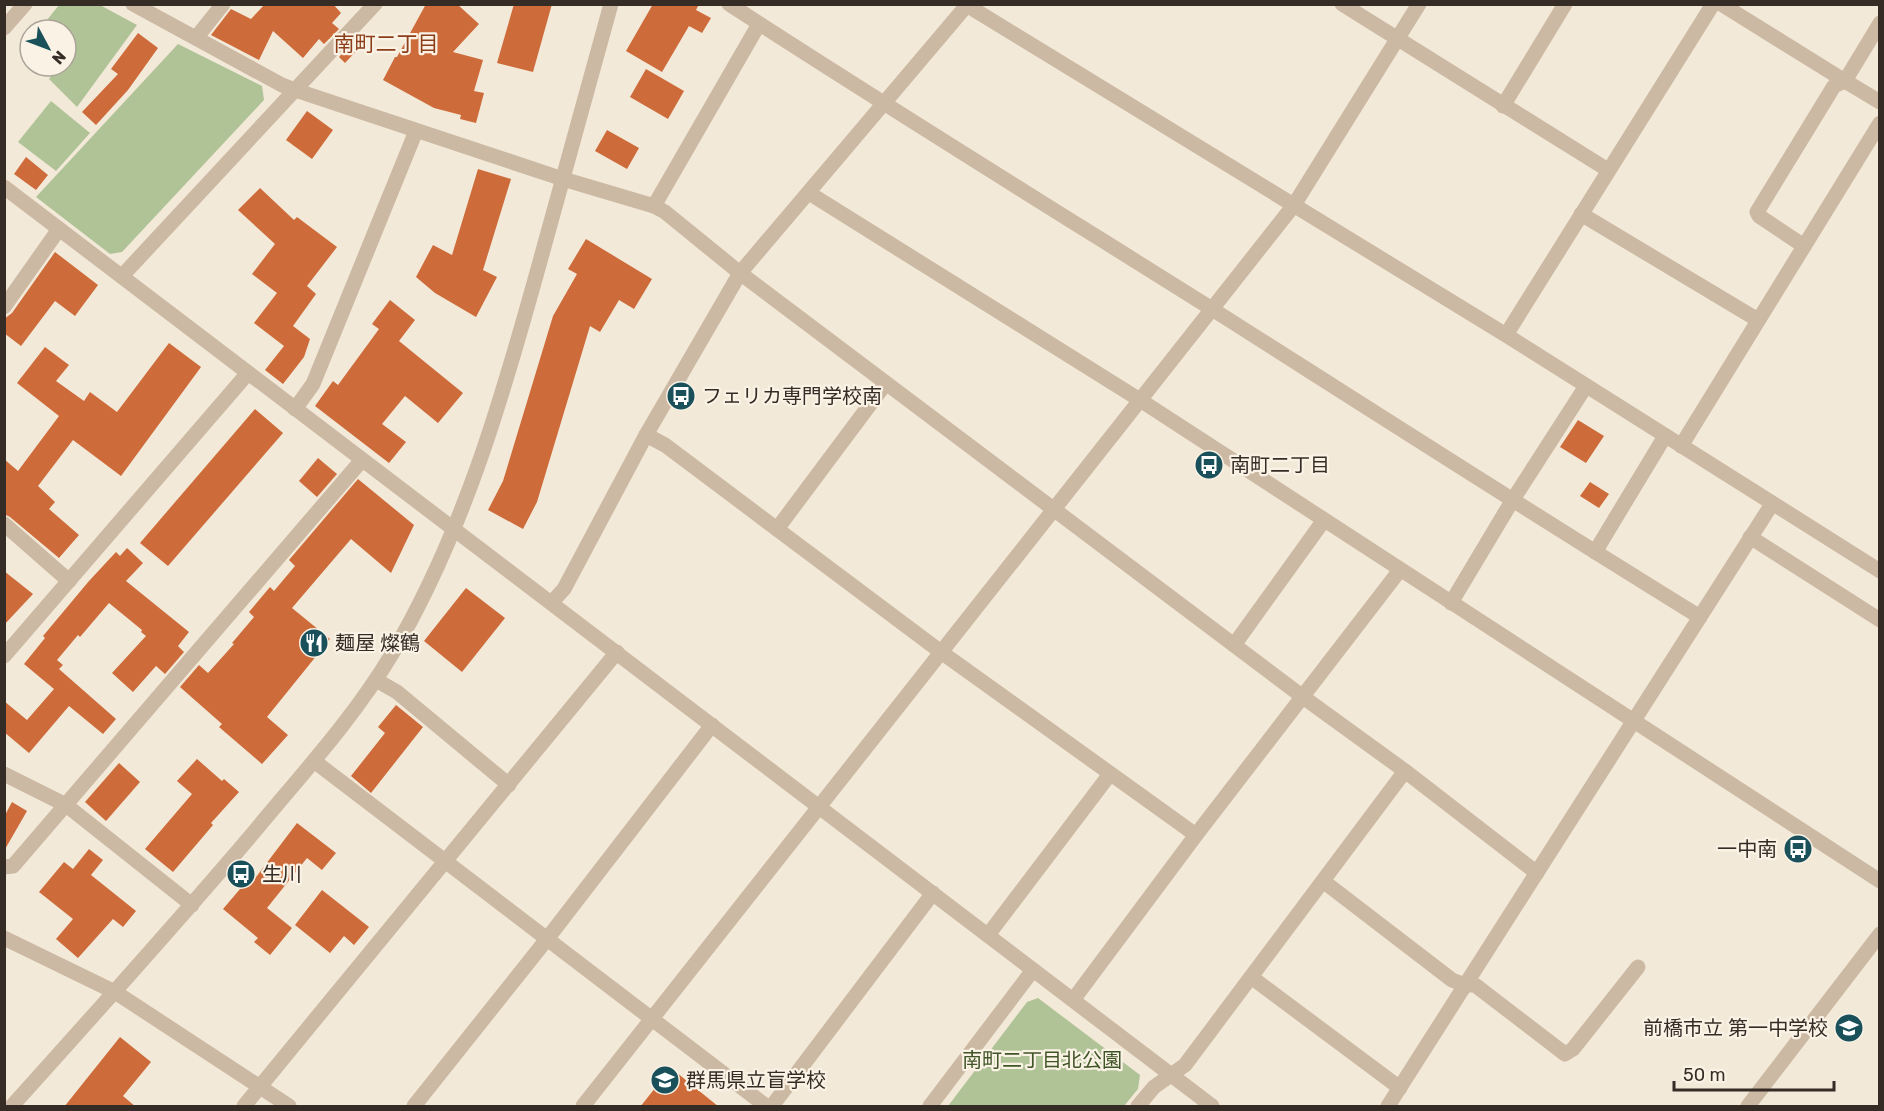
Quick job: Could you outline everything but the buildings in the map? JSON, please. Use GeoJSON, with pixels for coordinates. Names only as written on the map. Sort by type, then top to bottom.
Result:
{"type":"FeatureCollection","features":[{"type":"Feature","properties":{"kind":"street"},"geometry":{"type":"LineString","coordinates":[[4,28],[25,4]]}},
{"type":"Feature","properties":{"kind":"street"},"geometry":{"type":"LineString","coordinates":[[134,4],[294,90],[563,179],[654,206],[665,212],[740,273],[1304,698],[1405,771],[1537,873]]}},
{"type":"Feature","properties":{"kind":"street"},"geometry":{"type":"LineString","coordinates":[[196,38],[223,4]]}},
{"type":"Feature","properties":{"kind":"street"},"geometry":{"type":"LineString","coordinates":[[123,276],[375,4]]}},
{"type":"Feature","properties":{"kind":"street"},"geometry":{"type":"LineString","coordinates":[[12,1107],[192,905],[314,761],[363,700],[410,622],[454,527],[500,403],[611,4]]}},
{"type":"Feature","properties":{"kind":"street"},"geometry":{"type":"LineString","coordinates":[[729,4],[882,104],[1700,617]]}},
{"type":"Feature","properties":{"kind":"street"},"geometry":{"type":"LineString","coordinates":[[1342,4],[1608,170]]}},
{"type":"Feature","properties":{"kind":"street"},"geometry":{"type":"LineString","coordinates":[[583,1107],[1294,205],[1419,4]]}},
{"type":"Feature","properties":{"kind":"street"},"geometry":{"type":"LineString","coordinates":[[1503,106],[1565,4]]}},
{"type":"Feature","properties":{"kind":"street"},"geometry":{"type":"LineString","coordinates":[[1506,335],[1713,4]]}},
{"type":"Feature","properties":{"kind":"street"},"geometry":{"type":"LineString","coordinates":[[1721,4],[1880,102]]}},
{"type":"Feature","properties":{"kind":"street"},"geometry":{"type":"LineString","coordinates":[[552,603],[564,589],[646,435],[740,273],[966,5],[1506,335],[1880,572]]}},
{"type":"Feature","properties":{"kind":"street"},"geometry":{"type":"LineString","coordinates":[[1804,246],[1759,216],[1757,212],[1834,86],[1845,81],[1880,23]]}},
{"type":"Feature","properties":{"kind":"street"},"geometry":{"type":"LineString","coordinates":[[654,206],[759,24]]}},
{"type":"Feature","properties":{"kind":"street"},"geometry":{"type":"LineString","coordinates":[[1681,446],[1880,123]]}},
{"type":"Feature","properties":{"kind":"street"},"geometry":{"type":"LineString","coordinates":[[295,410],[313,384],[416,131]]}},
{"type":"Feature","properties":{"kind":"street"},"geometry":{"type":"LineString","coordinates":[[4,186],[1212,1107]]}},
{"type":"Feature","properties":{"kind":"street"},"geometry":{"type":"LineString","coordinates":[[809,193],[1140,400],[1880,881]]}},
{"type":"Feature","properties":{"kind":"street"},"geometry":{"type":"LineString","coordinates":[[1581,214],[1758,320]]}},
{"type":"Feature","properties":{"kind":"street"},"geometry":{"type":"LineString","coordinates":[[4,307],[59,229]]}},
{"type":"Feature","properties":{"kind":"street"},"geometry":{"type":"LineString","coordinates":[[4,656],[248,373]]}},
{"type":"Feature","properties":{"kind":"street"},"geometry":{"type":"LineString","coordinates":[[777,529],[886,383]]}},
{"type":"Feature","properties":{"kind":"street"},"geometry":{"type":"LineString","coordinates":[[1451,603],[1512,501],[1586,386]]}},
{"type":"Feature","properties":{"kind":"street"},"geometry":{"type":"LineString","coordinates":[[646,435],[665,445],[941,652],[1196,836]]}},
{"type":"Feature","properties":{"kind":"street"},"geometry":{"type":"LineString","coordinates":[[1595,552],[1665,436]]}},
{"type":"Feature","properties":{"kind":"street"},"geometry":{"type":"LineString","coordinates":[[4,867],[13,866],[362,460]]}},
{"type":"Feature","properties":{"kind":"street"},"geometry":{"type":"LineString","coordinates":[[1388,1107],[1772,504]]}},
{"type":"Feature","properties":{"kind":"street"},"geometry":{"type":"LineString","coordinates":[[1234,645],[1324,520]]}},
{"type":"Feature","properties":{"kind":"street"},"geometry":{"type":"LineString","coordinates":[[4,524],[69,581]]}},
{"type":"Feature","properties":{"kind":"street"},"geometry":{"type":"LineString","coordinates":[[1750,537],[1880,620]]}},
{"type":"Feature","properties":{"kind":"street"},"geometry":{"type":"LineString","coordinates":[[1073,1000],[1400,570]]}},
{"type":"Feature","properties":{"kind":"street"},"geometry":{"type":"LineString","coordinates":[[244,1107],[617,652]]}},
{"type":"Feature","properties":{"kind":"street"},"geometry":{"type":"LineString","coordinates":[[376,680],[397,692],[509,785]]}},
{"type":"Feature","properties":{"kind":"street"},"geometry":{"type":"LineString","coordinates":[[414,1107],[712,725]]}},
{"type":"Feature","properties":{"kind":"street"},"geometry":{"type":"LineString","coordinates":[[314,761],[766,1107]]}},
{"type":"Feature","properties":{"kind":"street"},"geometry":{"type":"LineString","coordinates":[[1138,1107],[1154,1087],[1185,1065],[1405,771]]}},
{"type":"Feature","properties":{"kind":"street"},"geometry":{"type":"LineString","coordinates":[[4,774],[66,805],[192,905]]}},
{"type":"Feature","properties":{"kind":"street"},"geometry":{"type":"LineString","coordinates":[[988,935],[1110,774]]}},
{"type":"Feature","properties":{"kind":"street"},"geometry":{"type":"LineString","coordinates":[[1323,881],[1452,980],[1465,985],[1475,985],[1565,1054],[1573,1049],[1638,967]]}},
{"type":"Feature","properties":{"kind":"street"},"geometry":{"type":"LineString","coordinates":[[772,1107],[933,893]]}},
{"type":"Feature","properties":{"kind":"street"},"geometry":{"type":"LineString","coordinates":[[1748,1107],[1880,934]]}},
{"type":"Feature","properties":{"kind":"street"},"geometry":{"type":"LineString","coordinates":[[4,938],[115,992],[288,1107]]}},
{"type":"Feature","properties":{"kind":"street"},"geometry":{"type":"LineString","coordinates":[[930,1107],[1033,970]]}},
{"type":"Feature","properties":{"kind":"street"},"geometry":{"type":"LineString","coordinates":[[1251,976],[1400,1088]]}},
{"type":"Feature","properties":{"kind":"green space"},"geometry":{"type":"Polygon","coordinates":[[[59,5],[100,5],[137,25],[77,107],[49,79],[78,78],[78,18],[49,18],[59,5]]]}},
{"type":"Feature","properties":{"kind":"green space"},"geometry":{"type":"Polygon","coordinates":[[[178,44],[262,86],[264,100],[122,252],[110,254],[36,197],[178,44]]]}},
{"type":"Feature","properties":{"kind":"green space"},"geometry":{"type":"Polygon","coordinates":[[[51,101],[90,133],[56,171],[18,142],[51,101]]]}},
{"type":"Feature","properties":{"kind":"green space","name":"南町二丁目北公園"},"geometry":{"type":"Polygon","coordinates":[[[1038,998],[1140,1075],[1138,1089],[1124,1106],[948,1106],[1027,1002],[1038,998]]]}},
{"type":"Feature","properties":{"kind":"place","name":"フェリカ専門学校南"},"geometry":{"type":"Point","coordinates":[681,396]}},
{"type":"Feature","properties":{"kind":"place","name":"南町二丁目"},"geometry":{"type":"Point","coordinates":[1209,465]}},
{"type":"Feature","properties":{"kind":"place","name":"麺屋 燦鶴"},"geometry":{"type":"Point","coordinates":[314,643]}},
{"type":"Feature","properties":{"kind":"place","name":"一中南"},"geometry":{"type":"Point","coordinates":[1798,849]}},
{"type":"Feature","properties":{"kind":"place","name":"生川"},"geometry":{"type":"Point","coordinates":[241,874]}},
{"type":"Feature","properties":{"kind":"place","name":"前橋市立 第一中学校"},"geometry":{"type":"Point","coordinates":[1849,1028]}},
{"type":"Feature","properties":{"kind":"place","name":"群馬県立盲学校"},"geometry":{"type":"Point","coordinates":[665,1080]}},
{"type":"Feature","properties":{"kind":"district","name":"南町二丁目"},"geometry":{"type":"Point","coordinates":[386,44]}}]}
